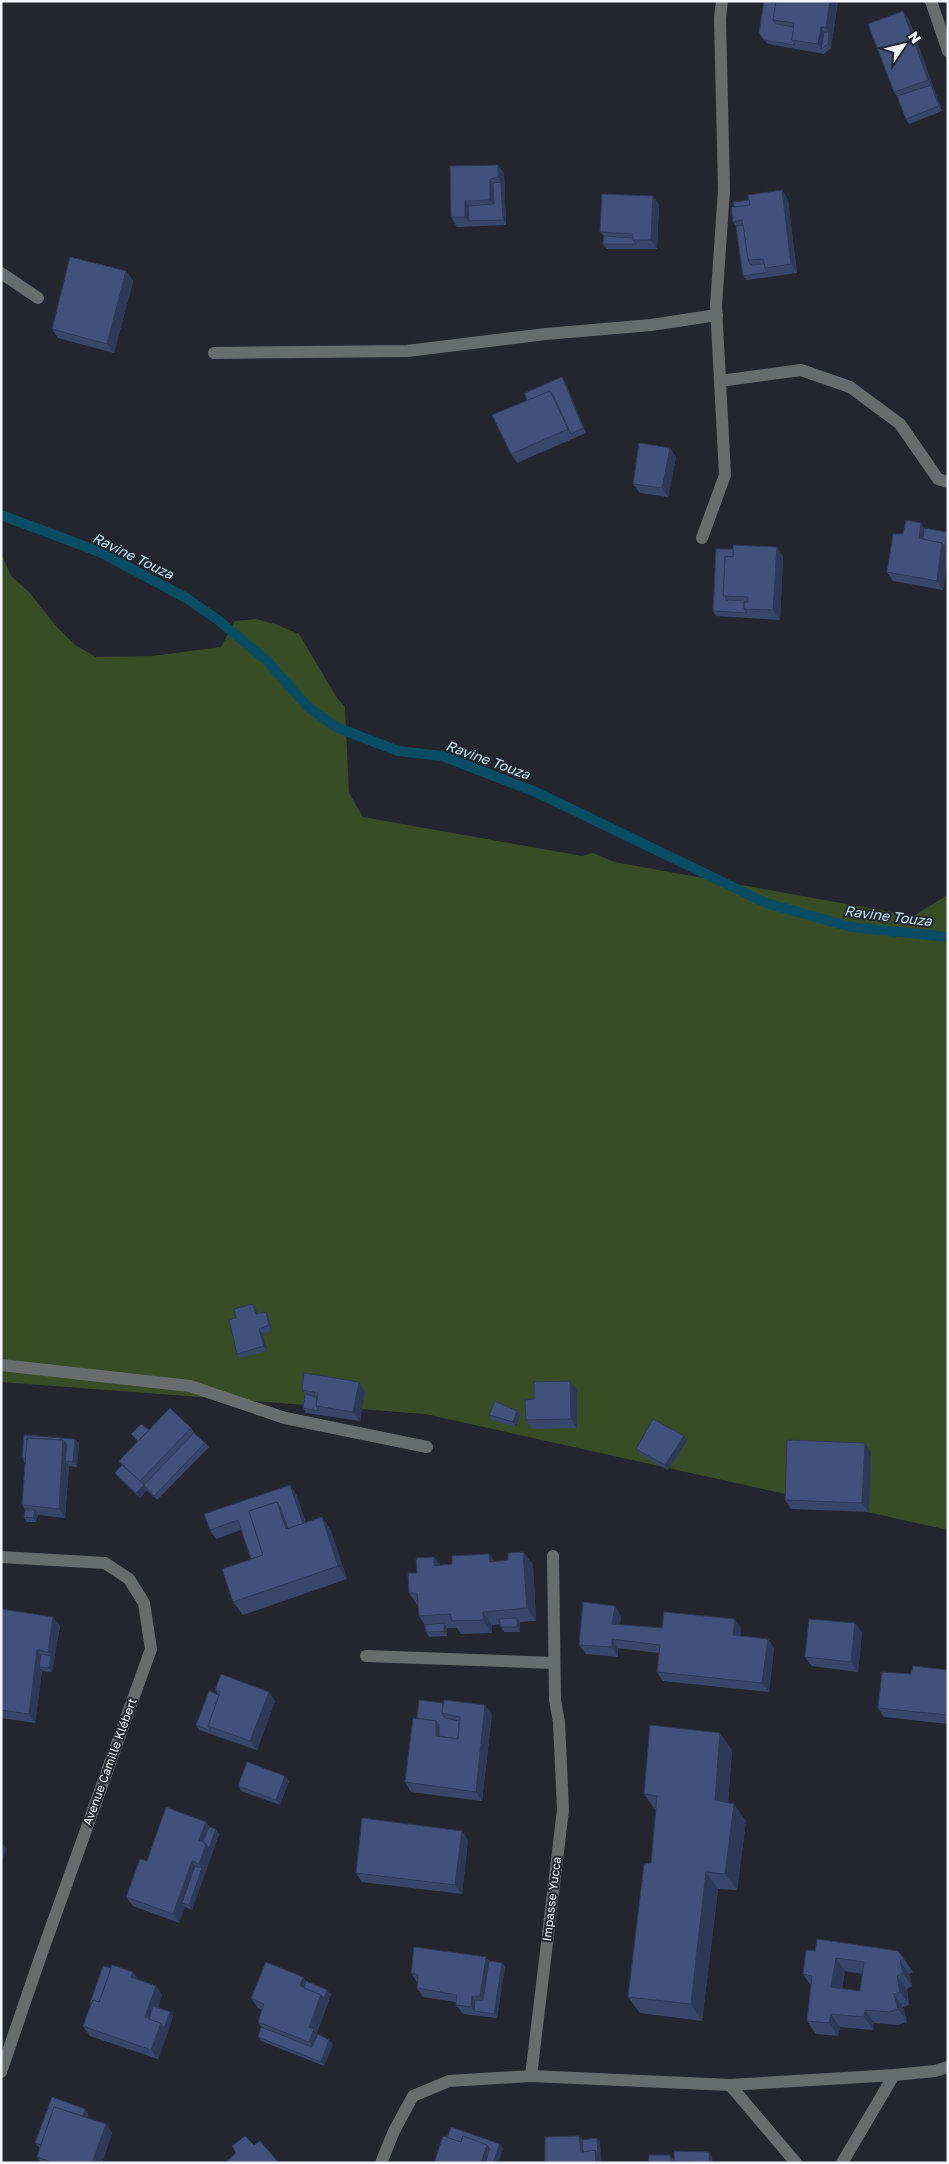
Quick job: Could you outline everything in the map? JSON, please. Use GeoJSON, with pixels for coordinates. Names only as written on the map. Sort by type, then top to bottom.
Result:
{"type":"FeatureCollection","features":[{"type":"Feature","properties":{"kind":"street"},"geometry":{"type":"LineString","coordinates":[[702,538],[724,475],[717,315],[724,190],[720,18],[722,1]]}},
{"type":"Feature","properties":{"kind":"street"},"geometry":{"type":"LineString","coordinates":[[931,1],[948,51]]}},
{"type":"Feature","properties":{"kind":"street"},"geometry":{"type":"LineString","coordinates":[[1,273],[38,298]]}},
{"type":"Feature","properties":{"kind":"street"},"geometry":{"type":"LineString","coordinates":[[214,352],[407,351],[546,334],[651,325],[717,315]]}},
{"type":"Feature","properties":{"kind":"street"},"geometry":{"type":"LineString","coordinates":[[720,381],[801,370],[850,387],[900,424],[938,479],[948,482]]}},
{"type":"Feature","properties":{"kind":"street"},"geometry":{"type":"LineString","coordinates":[[1,1365],[190,1386],[285,1418],[427,1448]]}},
{"type":"Feature","properties":{"kind":"street","name":"Impasse Yucca"},"geometry":{"type":"LineString","coordinates":[[531,2076],[563,1810],[559,1722],[555,1700],[553,1556]]}},
{"type":"Feature","properties":{"kind":"street","name":"Avenue Camille Klébert"},"geometry":{"type":"LineString","coordinates":[[1,1558],[106,1563],[129,1579],[144,1603],[151,1649],[1,2072]]}},
{"type":"Feature","properties":{"kind":"street"},"geometry":{"type":"LineString","coordinates":[[366,1656],[554,1663]]}},
{"type":"Feature","properties":{"kind":"street"},"geometry":{"type":"LineString","coordinates":[[382,2163],[394,2131],[413,2096],[449,2081],[531,2076],[730,2085],[894,2075],[935,2071],[948,2066]]}},
{"type":"Feature","properties":{"kind":"street"},"geometry":{"type":"LineString","coordinates":[[842,2163],[894,2075]]}},
{"type":"Feature","properties":{"kind":"street"},"geometry":{"type":"LineString","coordinates":[[730,2085],[796,2163]]}},
{"type":"Feature","properties":{"kind":"green space"},"geometry":{"type":"Polygon","coordinates":[[[1,553],[11,576],[29,592],[56,626],[75,645],[96,657],[152,656],[221,647],[235,621],[256,619],[275,624],[299,634],[337,698],[345,707],[349,793],[363,817],[582,856],[593,853],[614,862],[913,916],[948,895],[948,1530],[425,1414],[1,1382],[1,553]]]}},
{"type":"Feature","properties":{"kind":"building"},"geometry":{"type":"Polygon","coordinates":[[[764,1],[776,3],[773,20],[776,24],[794,27],[792,40],[795,45],[764,40],[759,33],[764,1]]]}},
{"type":"Feature","properties":{"kind":"building"},"geometry":{"type":"Polygon","coordinates":[[[776,1],[830,1],[826,28],[821,27],[818,44],[792,40],[794,23],[773,20],[776,1]]]}},
{"type":"Feature","properties":{"kind":"building"},"geometry":{"type":"Polygon","coordinates":[[[903,11],[928,80],[894,92],[868,24],[903,11]]]}},
{"type":"Feature","properties":{"kind":"building"},"geometry":{"type":"Polygon","coordinates":[[[824,32],[829,32],[828,44],[821,49],[824,32]]]}},
{"type":"Feature","properties":{"kind":"building"},"geometry":{"type":"Polygon","coordinates":[[[931,85],[939,106],[906,119],[897,96],[931,85]]]}},
{"type":"Feature","properties":{"kind":"building"},"geometry":{"type":"Polygon","coordinates":[[[498,165],[498,177],[490,179],[490,200],[465,201],[465,217],[451,217],[450,166],[498,165]]]}},
{"type":"Feature","properties":{"kind":"building"},"geometry":{"type":"Polygon","coordinates":[[[501,182],[503,220],[469,221],[468,206],[494,204],[493,183],[501,182]]]}},
{"type":"Feature","properties":{"kind":"building"},"geometry":{"type":"Polygon","coordinates":[[[782,190],[791,264],[765,268],[763,259],[748,260],[742,220],[733,222],[731,207],[750,205],[748,195],[782,190]]]}},
{"type":"Feature","properties":{"kind":"building"},"geometry":{"type":"Polygon","coordinates":[[[602,194],[653,196],[651,240],[633,240],[633,234],[600,232],[602,194]]]}},
{"type":"Feature","properties":{"kind":"building"},"geometry":{"type":"Polygon","coordinates":[[[749,200],[750,205],[734,207],[733,202],[749,200]]]}},
{"type":"Feature","properties":{"kind":"building"},"geometry":{"type":"Polygon","coordinates":[[[743,225],[748,260],[751,265],[764,264],[768,272],[743,276],[736,226],[743,225]]]}},
{"type":"Feature","properties":{"kind":"building"},"geometry":{"type":"Polygon","coordinates":[[[604,236],[633,238],[636,244],[603,244],[604,236]]]}},
{"type":"Feature","properties":{"kind":"building"},"geometry":{"type":"Polygon","coordinates":[[[70,257],[126,271],[107,344],[52,329],[70,257]]]}},
{"type":"Feature","properties":{"kind":"building"},"geometry":{"type":"Polygon","coordinates":[[[562,377],[583,428],[571,434],[550,391],[527,401],[525,393],[562,377]]]}},
{"type":"Feature","properties":{"kind":"building"},"geometry":{"type":"Polygon","coordinates":[[[550,391],[568,429],[511,454],[492,415],[550,391]]]}},
{"type":"Feature","properties":{"kind":"building"},"geometry":{"type":"Polygon","coordinates":[[[639,443],[670,448],[662,488],[633,484],[639,443]]]}},
{"type":"Feature","properties":{"kind":"building"},"geometry":{"type":"Polygon","coordinates":[[[906,520],[921,523],[919,538],[942,543],[937,581],[887,572],[893,534],[903,534],[906,520]]]}},
{"type":"Feature","properties":{"kind":"building"},"geometry":{"type":"Polygon","coordinates":[[[924,528],[947,532],[945,547],[942,543],[923,539],[924,528]]]}},
{"type":"Feature","properties":{"kind":"building"},"geometry":{"type":"Polygon","coordinates":[[[733,545],[777,547],[773,610],[744,609],[744,602],[748,602],[748,597],[723,596],[725,556],[733,557],[733,545]]]}},
{"type":"Feature","properties":{"kind":"building"},"geometry":{"type":"Polygon","coordinates":[[[716,549],[733,549],[733,557],[725,556],[723,596],[726,596],[726,600],[748,601],[744,602],[744,609],[747,613],[713,611],[716,549]]]}},
{"type":"Feature","properties":{"kind":"building"},"geometry":{"type":"Polygon","coordinates":[[[253,1304],[256,1314],[266,1312],[269,1325],[259,1329],[264,1346],[237,1354],[229,1320],[236,1318],[234,1309],[253,1304]]]}},
{"type":"Feature","properties":{"kind":"building"},"geometry":{"type":"Polygon","coordinates":[[[304,1373],[359,1382],[353,1412],[316,1406],[318,1393],[302,1390],[304,1373]]]}},
{"type":"Feature","properties":{"kind":"building"},"geometry":{"type":"Polygon","coordinates":[[[570,1381],[571,1419],[526,1420],[525,1400],[534,1399],[534,1382],[570,1381]]]}},
{"type":"Feature","properties":{"kind":"building"},"geometry":{"type":"Polygon","coordinates":[[[305,1394],[317,1397],[316,1406],[319,1411],[303,1408],[305,1394]]]}},
{"type":"Feature","properties":{"kind":"building"},"geometry":{"type":"Polygon","coordinates":[[[495,1401],[517,1411],[513,1422],[489,1415],[495,1401]]]}},
{"type":"Feature","properties":{"kind":"building"},"geometry":{"type":"Polygon","coordinates":[[[170,1408],[191,1428],[140,1481],[119,1461],[170,1408]]]}},
{"type":"Feature","properties":{"kind":"building"},"geometry":{"type":"Polygon","coordinates":[[[653,1419],[684,1436],[665,1465],[636,1449],[653,1419]]]}},
{"type":"Feature","properties":{"kind":"building"},"geometry":{"type":"Polygon","coordinates":[[[141,1424],[149,1430],[138,1441],[131,1434],[141,1424]]]}},
{"type":"Feature","properties":{"kind":"building"},"geometry":{"type":"Polygon","coordinates":[[[194,1433],[205,1443],[154,1496],[144,1485],[194,1433]]]}},
{"type":"Feature","properties":{"kind":"building"},"geometry":{"type":"Polygon","coordinates":[[[24,1435],[75,1439],[73,1462],[65,1461],[67,1445],[63,1440],[27,1438],[26,1458],[22,1458],[24,1435]]]}},
{"type":"Feature","properties":{"kind":"building"},"geometry":{"type":"Polygon","coordinates":[[[27,1438],[63,1440],[59,1509],[22,1505],[27,1438]]]}},
{"type":"Feature","properties":{"kind":"building"},"geometry":{"type":"Polygon","coordinates":[[[787,1440],[865,1443],[862,1503],[785,1500],[787,1440]]]}},
{"type":"Feature","properties":{"kind":"building"},"geometry":{"type":"Polygon","coordinates":[[[122,1465],[144,1485],[136,1493],[115,1473],[122,1465]]]}},
{"type":"Feature","properties":{"kind":"building"},"geometry":{"type":"Polygon","coordinates":[[[290,1485],[303,1524],[288,1529],[277,1502],[249,1511],[263,1555],[251,1559],[238,1520],[210,1530],[204,1514],[290,1485]]]}},
{"type":"Feature","properties":{"kind":"building"},"geometry":{"type":"Polygon","coordinates":[[[277,1502],[286,1529],[322,1517],[338,1566],[233,1602],[222,1569],[263,1555],[249,1511],[277,1502]]]}},
{"type":"Feature","properties":{"kind":"building"},"geometry":{"type":"Polygon","coordinates":[[[25,1510],[35,1510],[33,1518],[24,1517],[25,1510]]]}},
{"type":"Feature","properties":{"kind":"building"},"geometry":{"type":"Polygon","coordinates":[[[523,1552],[527,1608],[483,1612],[483,1620],[452,1621],[450,1614],[419,1616],[417,1593],[409,1593],[408,1573],[417,1573],[416,1558],[434,1557],[434,1566],[452,1564],[452,1556],[489,1554],[490,1562],[508,1560],[508,1553],[523,1552]]]}},
{"type":"Feature","properties":{"kind":"building"},"geometry":{"type":"Polygon","coordinates":[[[583,1602],[615,1606],[612,1624],[662,1628],[664,1612],[735,1619],[733,1635],[768,1639],[762,1683],[657,1672],[660,1645],[612,1639],[612,1647],[579,1645],[583,1602]]]}},
{"type":"Feature","properties":{"kind":"building"},"geometry":{"type":"Polygon","coordinates":[[[1,1609],[53,1617],[48,1652],[37,1650],[29,1714],[1,1710],[1,1609]]]}},
{"type":"Feature","properties":{"kind":"building"},"geometry":{"type":"Polygon","coordinates":[[[517,1618],[517,1627],[501,1627],[499,1619],[517,1618]]]}},
{"type":"Feature","properties":{"kind":"building"},"geometry":{"type":"Polygon","coordinates":[[[809,1619],[855,1623],[851,1662],[805,1657],[809,1619]]]}},
{"type":"Feature","properties":{"kind":"building"},"geometry":{"type":"Polygon","coordinates":[[[444,1623],[444,1631],[426,1632],[425,1625],[444,1623]]]}},
{"type":"Feature","properties":{"kind":"building"},"geometry":{"type":"Polygon","coordinates":[[[41,1654],[51,1656],[49,1668],[39,1667],[41,1654]]]}},
{"type":"Feature","properties":{"kind":"building"},"geometry":{"type":"Polygon","coordinates":[[[913,1666],[948,1670],[948,1715],[878,1708],[882,1672],[911,1674],[913,1666]]]}},
{"type":"Feature","properties":{"kind":"building"},"geometry":{"type":"Polygon","coordinates":[[[221,1674],[269,1692],[250,1741],[208,1726],[220,1692],[215,1690],[221,1674]]]}},
{"type":"Feature","properties":{"kind":"building"},"geometry":{"type":"Polygon","coordinates":[[[209,1691],[219,1695],[208,1726],[211,1731],[196,1725],[209,1691]]]}},
{"type":"Feature","properties":{"kind":"building"},"geometry":{"type":"Polygon","coordinates":[[[419,1700],[443,1703],[442,1713],[445,1718],[459,1721],[458,1739],[439,1736],[439,1725],[436,1721],[417,1718],[419,1700]]]}},
{"type":"Feature","properties":{"kind":"building"},"geometry":{"type":"Polygon","coordinates":[[[444,1700],[485,1705],[476,1792],[405,1782],[413,1718],[436,1721],[436,1736],[458,1739],[460,1717],[442,1713],[444,1700]]]}},
{"type":"Feature","properties":{"kind":"building"},"geometry":{"type":"Polygon","coordinates":[[[650,1725],[720,1733],[715,1800],[734,1804],[725,1874],[706,1872],[691,2004],[628,1997],[644,1864],[651,1863],[657,1796],[644,1794],[650,1725]]]}},
{"type":"Feature","properties":{"kind":"building"},"geometry":{"type":"Polygon","coordinates":[[[247,1762],[285,1776],[276,1800],[238,1786],[247,1762]]]}},
{"type":"Feature","properties":{"kind":"building"},"geometry":{"type":"Polygon","coordinates":[[[166,1807],[206,1822],[199,1840],[206,1844],[199,1864],[192,1861],[173,1914],[126,1897],[140,1859],[147,1861],[166,1807]]]}},
{"type":"Feature","properties":{"kind":"building"},"geometry":{"type":"Polygon","coordinates":[[[362,1818],[462,1831],[455,1885],[356,1873],[362,1818]]]}},
{"type":"Feature","properties":{"kind":"building"},"geometry":{"type":"Polygon","coordinates":[[[209,1827],[216,1829],[209,1848],[203,1842],[209,1827]]]}},
{"type":"Feature","properties":{"kind":"building"},"geometry":{"type":"Polygon","coordinates":[[[195,1866],[202,1868],[189,1905],[182,1903],[195,1866]]]}},
{"type":"Feature","properties":{"kind":"building"},"geometry":{"type":"Polygon","coordinates":[[[817,1939],[898,1951],[904,1959],[900,1961],[903,1973],[897,1976],[900,1992],[894,1994],[898,2009],[889,2012],[865,2010],[864,2017],[831,2014],[829,2023],[807,2021],[812,1976],[803,1974],[806,1950],[815,1951],[817,1939]],[[836,1958],[831,1987],[860,1991],[864,1962],[836,1958]]]}},
{"type":"Feature","properties":{"kind":"building"},"geometry":{"type":"Polygon","coordinates":[[[414,1947],[486,1957],[480,1996],[472,1996],[471,2007],[456,2005],[457,1995],[417,1988],[418,1975],[411,1973],[414,1947]]]}},
{"type":"Feature","properties":{"kind":"building"},"geometry":{"type":"Polygon","coordinates":[[[489,1961],[502,1963],[494,2014],[474,2011],[475,2000],[483,2000],[489,1961]]]}},
{"type":"Feature","properties":{"kind":"building"},"geometry":{"type":"Polygon","coordinates":[[[266,1962],[303,1977],[300,1986],[321,1995],[309,2027],[314,2029],[309,2042],[258,2022],[264,2004],[251,1998],[266,1962]]]}},
{"type":"Feature","properties":{"kind":"building"},"geometry":{"type":"Polygon","coordinates":[[[112,1965],[133,1972],[131,1977],[156,1986],[145,2017],[161,2023],[151,2050],[83,2026],[93,2000],[99,2002],[112,1965]]]}},
{"type":"Feature","properties":{"kind":"building"},"geometry":{"type":"Polygon","coordinates":[[[103,1966],[111,1968],[99,2002],[93,2000],[90,2003],[103,1966]]]}},
{"type":"Feature","properties":{"kind":"building"},"geometry":{"type":"Polygon","coordinates":[[[306,1981],[327,1990],[324,1999],[321,1995],[304,1988],[306,1981]]]}},
{"type":"Feature","properties":{"kind":"building"},"geometry":{"type":"Polygon","coordinates":[[[153,2006],[170,2012],[164,2028],[161,2023],[149,2019],[153,2006]]]}},
{"type":"Feature","properties":{"kind":"building"},"geometry":{"type":"Polygon","coordinates":[[[261,2027],[312,2047],[318,2034],[329,2040],[321,2062],[258,2037],[261,2027]]]}},
{"type":"Feature","properties":{"kind":"building"},"geometry":{"type":"Polygon","coordinates":[[[52,2097],[85,2109],[83,2116],[54,2107],[41,2145],[35,2143],[52,2097]]]}},
{"type":"Feature","properties":{"kind":"building"},"geometry":{"type":"Polygon","coordinates":[[[54,2107],[106,2124],[92,2163],[54,2163],[37,2157],[54,2107]]]}},
{"type":"Feature","properties":{"kind":"building"},"geometry":{"type":"Polygon","coordinates":[[[451,2127],[500,2144],[493,2163],[485,2163],[490,2149],[487,2145],[463,2136],[461,2142],[447,2138],[451,2127]]]}},
{"type":"Feature","properties":{"kind":"building"},"geometry":{"type":"Polygon","coordinates":[[[245,2136],[254,2145],[260,2141],[279,2163],[225,2163],[236,2153],[232,2146],[245,2136]]]}},
{"type":"Feature","properties":{"kind":"building"},"geometry":{"type":"Polygon","coordinates":[[[443,2136],[461,2142],[463,2136],[487,2145],[481,2163],[434,2163],[443,2136]]]}},
{"type":"Feature","properties":{"kind":"building"},"geometry":{"type":"Polygon","coordinates":[[[579,2136],[581,2152],[595,2150],[596,2163],[545,2163],[545,2137],[579,2136]]]}},
{"type":"Feature","properties":{"kind":"building"},"geometry":{"type":"Polygon","coordinates":[[[597,2138],[598,2155],[595,2150],[583,2152],[582,2140],[597,2138]]]}},
{"type":"Feature","properties":{"kind":"building"},"geometry":{"type":"Polygon","coordinates":[[[674,2151],[709,2152],[710,2163],[674,2161],[674,2151]]]}},
{"type":"Feature","properties":{"kind":"building"},"geometry":{"type":"Polygon","coordinates":[[[649,2155],[670,2155],[671,2161],[698,2163],[649,2163],[649,2155]]]}},
{"type":"Feature","properties":{"kind":"waterway","name":"Ravine Touza"},"geometry":{"type":"LineString","coordinates":[[1,515],[100,552],[188,599],[218,620],[267,661],[308,707],[336,727],[398,751],[442,756],[536,792],[766,903],[851,927],[948,937]]}}]}
